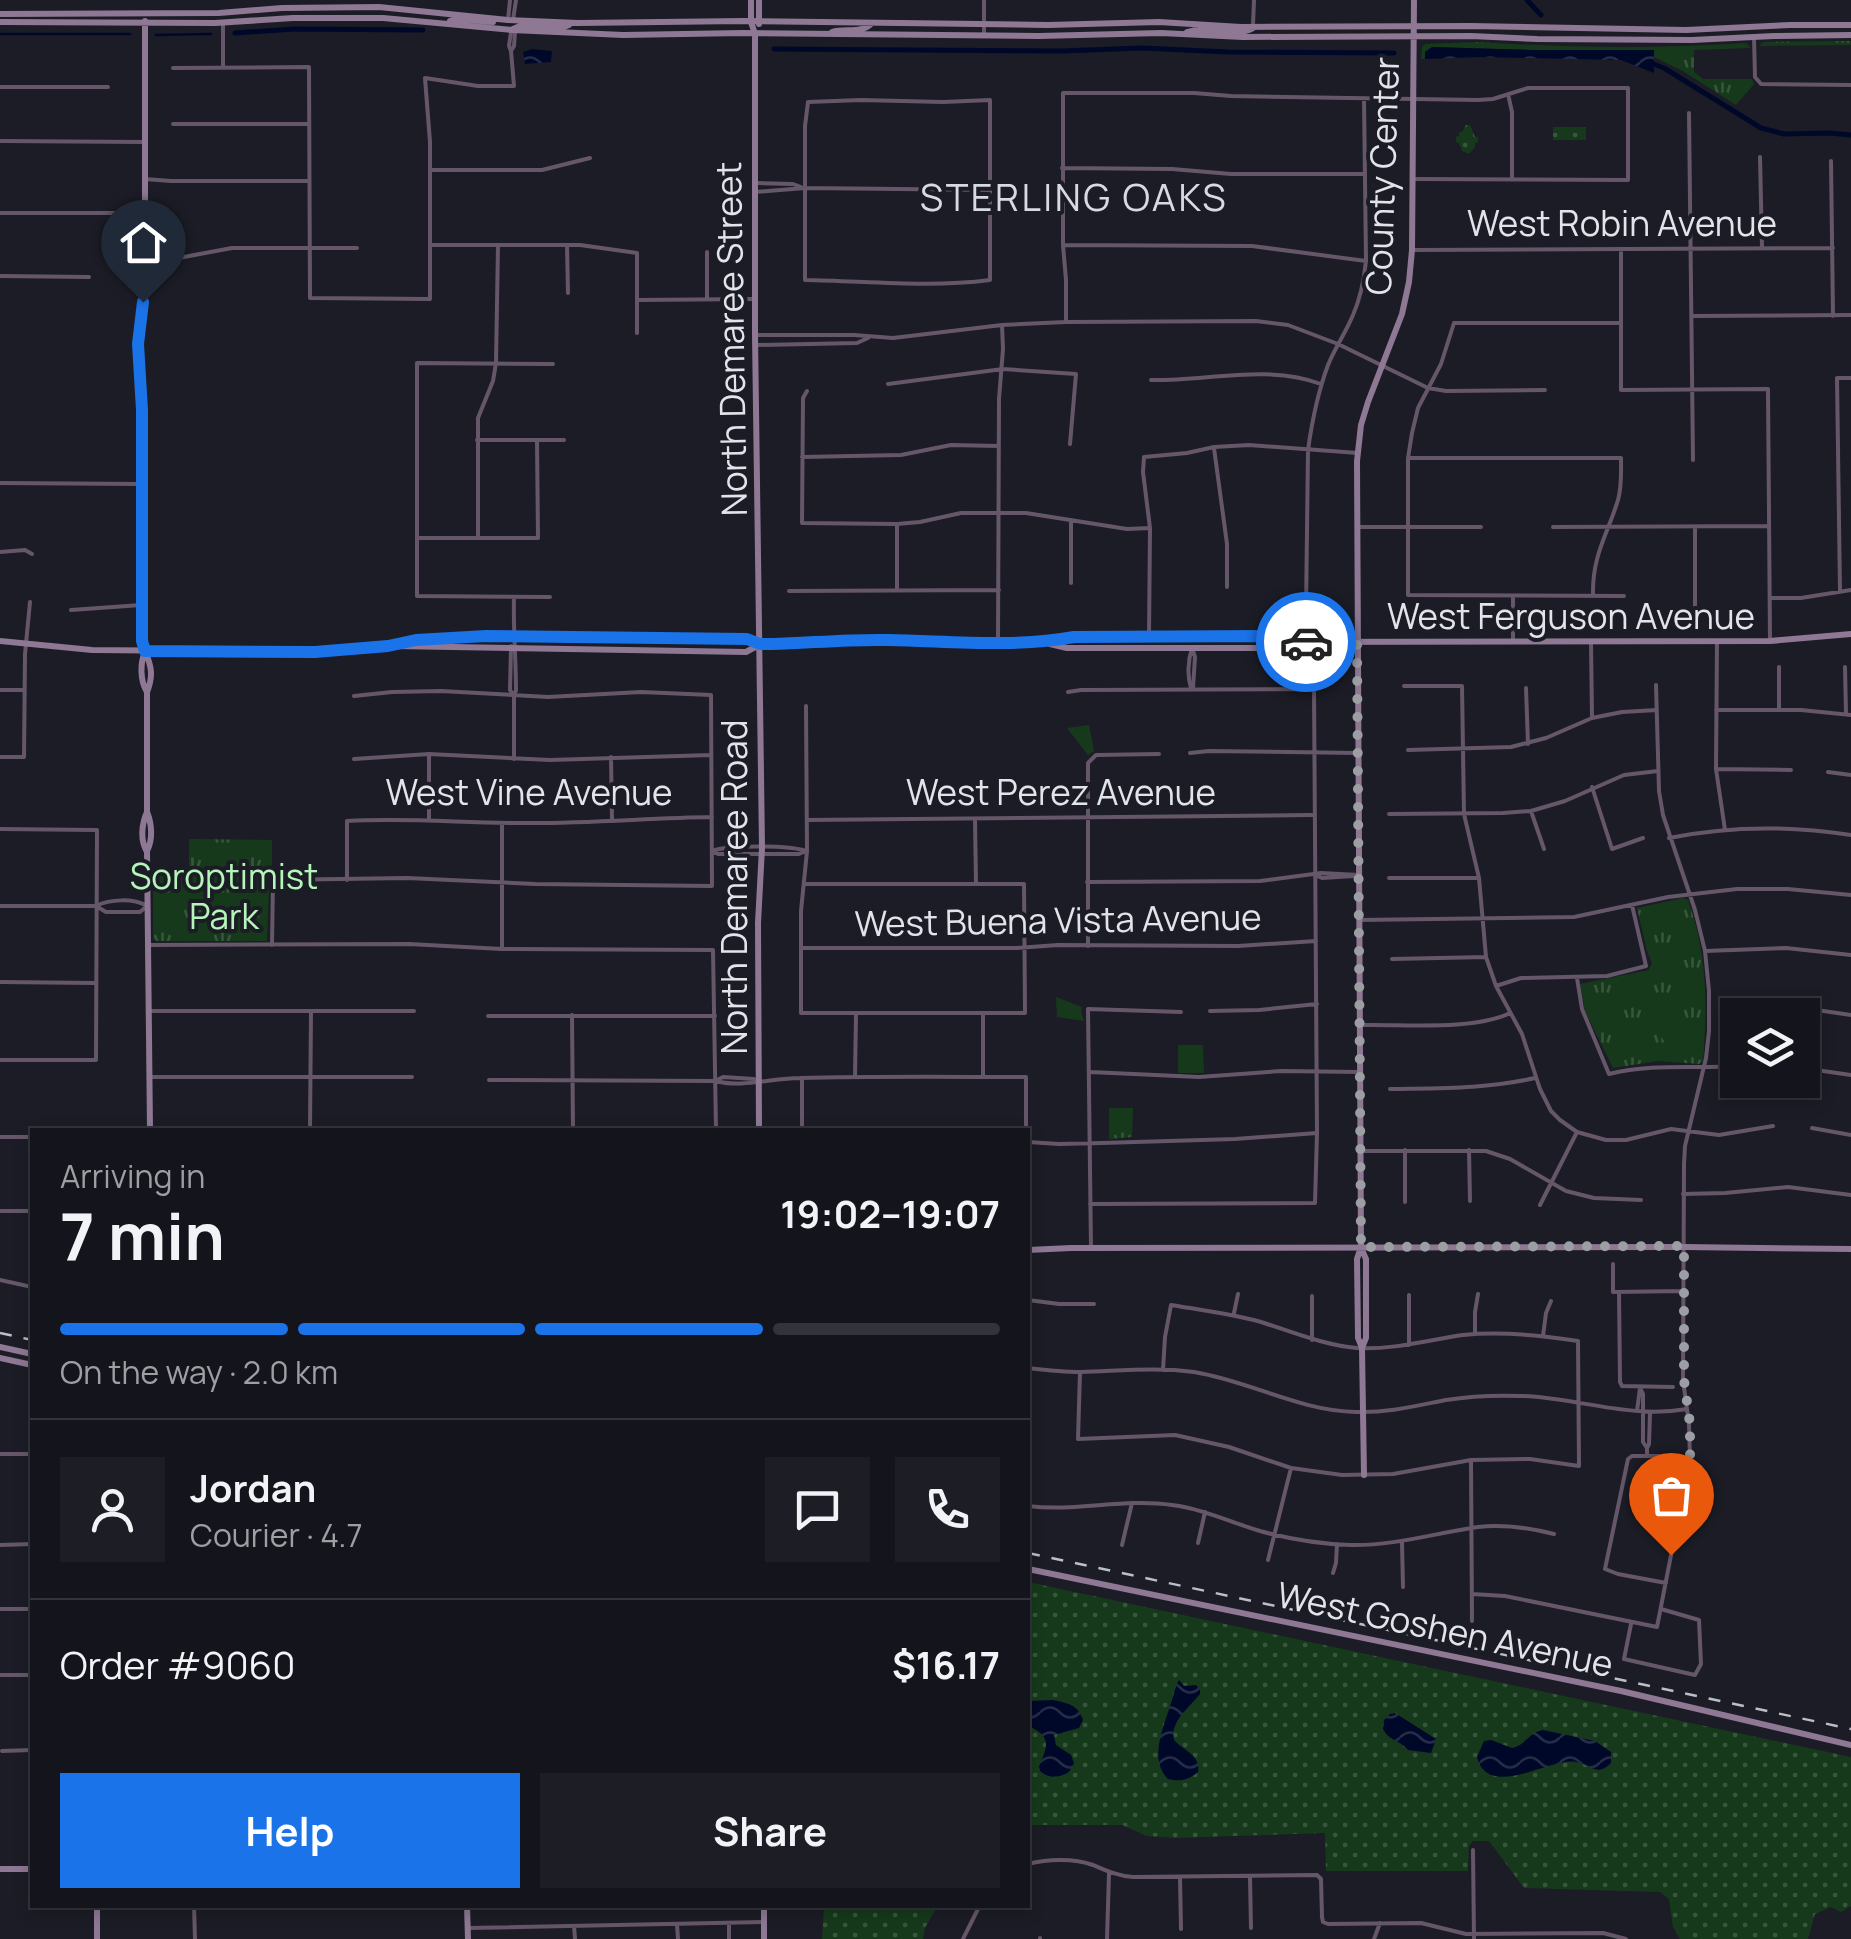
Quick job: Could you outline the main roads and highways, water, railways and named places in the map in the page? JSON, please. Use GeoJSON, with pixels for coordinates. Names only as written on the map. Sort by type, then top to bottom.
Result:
{"type":"FeatureCollection","features":[{"type":"Feature","properties":{"kind":"main road","name":"North Demaree Street"},"geometry":{"type":"LineString","coordinates":[[751,0],[755,22],[760,644]]}},
{"type":"Feature","properties":{"kind":"main road","name":"North Demaree Street"},"geometry":{"type":"LineString","coordinates":[[755,22],[760,0]]}},
{"type":"Feature","properties":{"kind":"main road","name":"County Center"},"geometry":{"type":"LineString","coordinates":[[1364,1475],[1362,1348],[1366,1338],[1366,1259],[1361,1247],[1360,1151],[1358,453],[1361,424],[1410,282],[1414,0]]}},
{"type":"Feature","properties":{"kind":"main road"},"geometry":{"type":"LineString","coordinates":[[0,14],[379,8],[578,23],[1142,22],[1253,27],[1696,30],[1851,25]]}},
{"type":"Feature","properties":{"kind":"main road"},"geometry":{"type":"LineString","coordinates":[[144,13],[145,255],[138,344],[142,396],[142,660],[143,686],[147,692],[147,812],[151,821],[151,844],[147,851],[150,1128]]}},
{"type":"Feature","properties":{"kind":"main road"},"geometry":{"type":"LineString","coordinates":[[0,22],[383,18],[624,35],[1182,34],[1548,40],[1851,35]]}},
{"type":"Feature","properties":{"kind":"main road"},"geometry":{"type":"LineString","coordinates":[[444,22],[511,20]]}},
{"type":"Feature","properties":{"kind":"main road"},"geometry":{"type":"LineString","coordinates":[[826,34],[865,29],[872,22]]}},
{"type":"Feature","properties":{"kind":"main road"},"geometry":{"type":"LineString","coordinates":[[514,30],[520,26],[564,27],[578,23]]}},
{"type":"Feature","properties":{"kind":"main road"},"geometry":{"type":"LineString","coordinates":[[1182,34],[1196,30],[1245,32],[1253,27]]}},
{"type":"Feature","properties":{"kind":"main road","name":"West Ferguson Avenue"},"geometry":{"type":"LineString","coordinates":[[1044,642],[1067,648],[1192,648],[1270,647],[1291,642],[1770,642],[1851,634]]}},
{"type":"Feature","properties":{"kind":"main road","name":"West Ferguson Avenue"},"geometry":{"type":"LineString","coordinates":[[388,646],[428,639],[513,637],[747,639],[760,644],[1268,636],[1291,642]]}},
{"type":"Feature","properties":{"kind":"main road","name":"West Ferguson Avenue"},"geometry":{"type":"LineString","coordinates":[[0,641],[77,650],[295,652],[388,646],[746,652],[760,644]]}},
{"type":"Feature","properties":{"kind":"main road","name":"North Demaree Road"},"geometry":{"type":"LineString","coordinates":[[758,1128],[760,644]]}},
{"type":"Feature","properties":{"kind":"main road"},"geometry":{"type":"LineString","coordinates":[[1030,1250],[1684,1246],[1851,1250]]}},
{"type":"Feature","properties":{"kind":"main road"},"geometry":{"type":"LineString","coordinates":[[0,1347],[30,1354]]}},
{"type":"Feature","properties":{"kind":"main road"},"geometry":{"type":"LineString","coordinates":[[0,1358],[30,1365]]}},
{"type":"Feature","properties":{"kind":"main road","name":"West Goshen Avenue"},"geometry":{"type":"LineString","coordinates":[[1030,1569],[1621,1692],[1851,1745]]}},
{"type":"Feature","properties":{"kind":"main road"},"geometry":{"type":"LineString","coordinates":[[0,1869],[30,1868]]}},
{"type":"Feature","properties":{"kind":"main road"},"geometry":{"type":"LineString","coordinates":[[97,1908],[97,1939]]}},
{"type":"Feature","properties":{"kind":"main road"},"geometry":{"type":"LineString","coordinates":[[467,1908],[468,1939]]}},
{"type":"Feature","properties":{"kind":"main road"},"geometry":{"type":"LineString","coordinates":[[764,1908],[764,1939]]}},
{"type":"Feature","properties":{"kind":"water"},"geometry":{"type":"Polygon","coordinates":[[[1432,47],[1654,50],[1654,73],[1621,60],[1425,59],[1425,52],[1432,47]]]}},
{"type":"Feature","properties":{"kind":"water"},"geometry":{"type":"Polygon","coordinates":[[[552,51],[551,62],[525,64],[523,52],[552,51]]]}},
{"type":"Feature","properties":{"kind":"water"},"geometry":{"type":"Polygon","coordinates":[[[1179,1680],[1184,1686],[1196,1685],[1200,1690],[1174,1733],[1174,1740],[1194,1757],[1198,1772],[1188,1779],[1176,1780],[1168,1779],[1162,1771],[1158,1752],[1179,1680]]]}},
{"type":"Feature","properties":{"kind":"water"},"geometry":{"type":"Polygon","coordinates":[[[1030,1701],[1067,1703],[1081,1715],[1079,1728],[1054,1735],[1056,1745],[1071,1755],[1074,1763],[1062,1776],[1040,1771],[1046,1742],[1030,1727],[1030,1701]]]}},
{"type":"Feature","properties":{"kind":"water"},"geometry":{"type":"Polygon","coordinates":[[[1395,1713],[1436,1739],[1431,1753],[1408,1750],[1385,1733],[1384,1720],[1395,1713]]]}},
{"type":"Feature","properties":{"kind":"water"},"geometry":{"type":"Polygon","coordinates":[[[1543,1730],[1595,1741],[1611,1752],[1611,1763],[1597,1770],[1565,1762],[1507,1777],[1483,1770],[1477,1757],[1484,1741],[1512,1748],[1543,1730]]]}},
{"type":"Feature","properties":{"kind":"waterway"},"geometry":{"type":"LineString","coordinates":[[1527,0],[1541,15]]}},
{"type":"Feature","properties":{"kind":"waterway"},"geometry":{"type":"LineString","coordinates":[[235,33],[295,29],[423,30]]}},
{"type":"Feature","properties":{"kind":"waterway"},"geometry":{"type":"LineString","coordinates":[[0,34],[130,34]]}},
{"type":"Feature","properties":{"kind":"waterway"},"geometry":{"type":"LineString","coordinates":[[156,35],[211,34]]}},
{"type":"Feature","properties":{"kind":"waterway"},"geometry":{"type":"LineString","coordinates":[[774,49],[1142,48],[1394,53]]}},
{"type":"Feature","properties":{"kind":"waterway"},"geometry":{"type":"LineString","coordinates":[[1648,62],[1761,128],[1784,134],[1851,135]]}},
{"type":"Feature","properties":{"kind":"railway"},"geometry":{"type":"LineString","coordinates":[[0,1333],[30,1340]]}},
{"type":"Feature","properties":{"kind":"railway"},"geometry":{"type":"LineString","coordinates":[[1030,1553],[1851,1729]]}},
{"type":"Feature","properties":{"kind":"district","name":"STERLING OAKS"},"geometry":{"type":"Point","coordinates":[1074,198]}},
{"type":"Feature","properties":{"kind":"park label","name":"Soroptimist Park"},"geometry":{"type":"Point","coordinates":[224,897]}}]}
